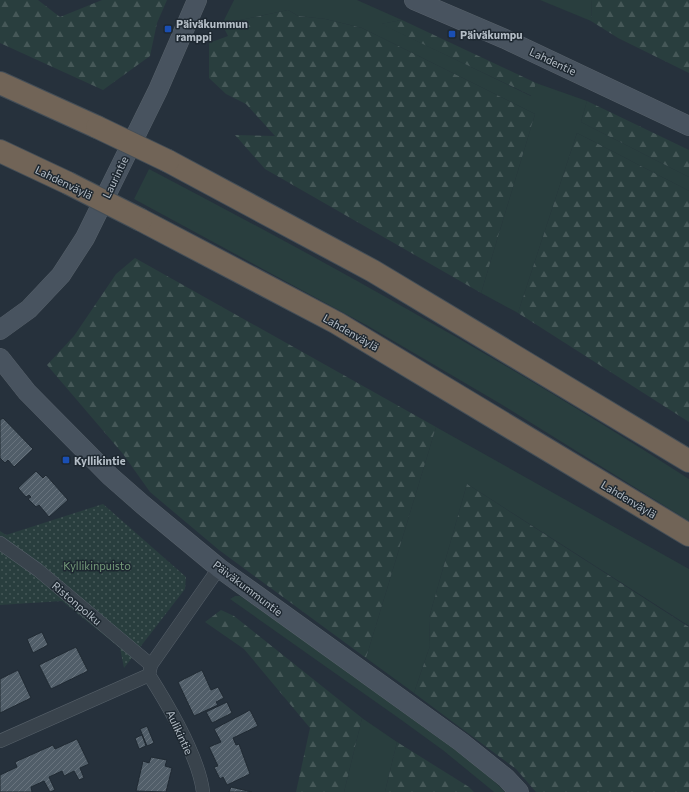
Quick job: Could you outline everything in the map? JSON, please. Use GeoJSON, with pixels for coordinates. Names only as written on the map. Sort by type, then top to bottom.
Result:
{"type":"FeatureCollection","features":[{"type":"Feature","properties":{"kind":"highway"},"geometry":{"type":"LineString","coordinates":[[0,83],[168,161],[373,271],[689,461]]}},
{"type":"Feature","properties":{"kind":"highway","name":"Lahdenväylä"},"geometry":{"type":"LineString","coordinates":[[0,151],[141,220],[338,323],[689,535]]}},
{"type":"Feature","properties":{"kind":"street","name":"Laurintie"},"geometry":{"type":"LineString","coordinates":[[0,330],[29,309],[62,275],[85,238],[158,90],[196,0]]}},
{"type":"Feature","properties":{"kind":"street","name":"Lahdentie"},"geometry":{"type":"LineString","coordinates":[[414,0],[505,39],[689,126]]}},
{"type":"Feature","properties":{"kind":"street","name":"Päiväkummuntie"},"geometry":{"type":"LineString","coordinates":[[0,358],[27,392],[110,476],[219,568],[461,742],[506,778],[519,792]]}},
{"type":"Feature","properties":{"kind":"street","name":"Ristonpolku"},"geometry":{"type":"LineString","coordinates":[[0,543],[38,570],[150,670]]}},
{"type":"Feature","properties":{"kind":"street"},"geometry":{"type":"LineString","coordinates":[[0,741],[150,670],[219,568]]}},
{"type":"Feature","properties":{"kind":"street","name":"Aulikintie"},"geometry":{"type":"LineString","coordinates":[[150,670],[201,775],[203,792]]}},
{"type":"Feature","properties":{"kind":"green space"},"geometry":{"type":"Polygon","coordinates":[[[0,0],[38,0],[60,17],[102,0],[167,0],[157,23],[150,56],[103,90],[0,43],[0,0]]]}},
{"type":"Feature","properties":{"kind":"green space"},"geometry":{"type":"Polygon","coordinates":[[[234,0],[357,0],[402,20],[382,24],[531,96],[536,83],[587,101],[581,122],[689,177],[689,191],[577,133],[518,313],[481,293],[535,114],[362,28],[325,19],[298,16],[288,10],[222,24],[234,0]]]}},
{"type":"Feature","properties":{"kind":"green space"},"geometry":{"type":"Polygon","coordinates":[[[540,0],[592,0],[591,21],[540,0]]]}},
{"type":"Feature","properties":{"kind":"green space"},"geometry":{"type":"Polygon","coordinates":[[[592,0],[689,0],[689,73],[618,38],[591,21],[592,0]]]}},
{"type":"Feature","properties":{"kind":"green space"},"geometry":{"type":"Polygon","coordinates":[[[288,10],[298,16],[325,19],[362,28],[535,114],[481,293],[265,169],[235,135],[275,136],[246,104],[226,94],[209,78],[209,43],[228,36],[222,24],[288,10]]]}},
{"type":"Feature","properties":{"kind":"green space"},"geometry":{"type":"Polygon","coordinates":[[[402,20],[536,83],[532,96],[381,24],[402,20]]]}},
{"type":"Feature","properties":{"kind":"green space"},"geometry":{"type":"Polygon","coordinates":[[[587,101],[689,150],[689,177],[581,122],[587,101]]]}},
{"type":"Feature","properties":{"kind":"green space"},"geometry":{"type":"Polygon","coordinates":[[[577,133],[689,191],[689,422],[518,313],[577,133]]]}},
{"type":"Feature","properties":{"kind":"green space"},"geometry":{"type":"Polygon","coordinates":[[[149,169],[355,279],[557,396],[689,479],[689,521],[499,403],[368,326],[134,199],[149,169]]]}},
{"type":"Feature","properties":{"kind":"green space"},"geometry":{"type":"Polygon","coordinates":[[[135,258],[436,427],[366,658],[219,550],[150,492],[123,454],[47,365],[74,336],[116,274],[135,258]]]}},
{"type":"Feature","properties":{"kind":"green space"},"geometry":{"type":"Polygon","coordinates":[[[436,427],[689,569],[689,626],[467,484],[429,618],[430,646],[414,693],[366,658],[436,427]]]}},
{"type":"Feature","properties":{"kind":"green space"},"geometry":{"type":"Polygon","coordinates":[[[467,484],[689,627],[689,792],[536,792],[516,769],[414,693],[430,646],[429,618],[467,484]]]}},
{"type":"Feature","properties":{"kind":"green space","name":"Kyllikinpuisto"},"geometry":{"type":"Polygon","coordinates":[[[103,504],[186,577],[185,589],[124,668],[120,648],[62,601],[0,605],[0,531],[6,535],[103,504]]]}},
{"type":"Feature","properties":{"kind":"green space"},"geometry":{"type":"Polygon","coordinates":[[[235,596],[240,596],[345,669],[470,761],[505,792],[494,792],[444,751],[230,599],[235,596]]]}},
{"type":"Feature","properties":{"kind":"green space"},"geometry":{"type":"Polygon","coordinates":[[[221,610],[234,616],[362,718],[344,792],[296,792],[310,728],[244,649],[205,622],[221,610]]]}},
{"type":"Feature","properties":{"kind":"green space"},"geometry":{"type":"Polygon","coordinates":[[[362,718],[397,742],[385,792],[344,792],[362,718]]]}},
{"type":"Feature","properties":{"kind":"green space"},"geometry":{"type":"Polygon","coordinates":[[[397,742],[469,787],[474,792],[385,792],[397,742]]]}},
{"type":"Feature","properties":{"kind":"building"},"geometry":{"type":"Polygon","coordinates":[[[3,418],[33,449],[14,467],[8,460],[5,463],[0,458],[0,420],[3,418]]]}},
{"type":"Feature","properties":{"kind":"building"},"geometry":{"type":"Polygon","coordinates":[[[36,471],[43,478],[46,475],[68,500],[49,517],[39,505],[36,507],[28,499],[31,497],[29,495],[26,497],[18,488],[36,471]]]}},
{"type":"Feature","properties":{"kind":"building"},"geometry":{"type":"Polygon","coordinates":[[[42,632],[48,645],[33,653],[27,639],[42,632]]]}},
{"type":"Feature","properties":{"kind":"building"},"geometry":{"type":"Polygon","coordinates":[[[76,647],[88,671],[51,689],[39,665],[76,647]]]}},
{"type":"Feature","properties":{"kind":"building"},"geometry":{"type":"Polygon","coordinates":[[[18,670],[31,698],[0,713],[0,679],[18,670]]]}},
{"type":"Feature","properties":{"kind":"building"},"geometry":{"type":"Polygon","coordinates":[[[202,670],[211,690],[218,687],[224,698],[216,702],[218,705],[194,716],[178,682],[202,670]]]}},
{"type":"Feature","properties":{"kind":"building"},"geometry":{"type":"Polygon","coordinates":[[[227,702],[232,713],[212,723],[206,712],[227,702]]]}},
{"type":"Feature","properties":{"kind":"building"},"geometry":{"type":"Polygon","coordinates":[[[250,710],[258,726],[233,738],[236,745],[239,744],[250,774],[227,785],[223,777],[220,779],[214,767],[218,766],[209,747],[221,742],[214,729],[250,710]]]}},
{"type":"Feature","properties":{"kind":"building"},"geometry":{"type":"Polygon","coordinates":[[[147,726],[154,743],[147,746],[140,729],[147,726]]]}},
{"type":"Feature","properties":{"kind":"building"},"geometry":{"type":"Polygon","coordinates":[[[142,735],[146,746],[139,749],[135,738],[142,735]]]}},
{"type":"Feature","properties":{"kind":"building"},"geometry":{"type":"Polygon","coordinates":[[[77,739],[89,764],[80,768],[84,778],[79,780],[74,771],[64,776],[62,771],[49,777],[55,790],[50,792],[44,781],[31,787],[32,792],[0,792],[0,775],[17,767],[15,762],[53,745],[55,749],[77,739]]]}},
{"type":"Feature","properties":{"kind":"building"},"geometry":{"type":"Polygon","coordinates":[[[151,757],[167,760],[165,766],[172,768],[166,792],[136,791],[143,761],[149,763],[151,757]]]}},
{"type":"Feature","properties":{"kind":"building"},"geometry":{"type":"Polygon","coordinates":[[[231,787],[252,792],[229,792],[231,787]]]}},
{"type":"Feature","properties":{"kind":"place","name":"Päiväkummun ramppi"},"geometry":{"type":"Point","coordinates":[168,29]}},
{"type":"Feature","properties":{"kind":"place","name":"Päiväkumpu"},"geometry":{"type":"Point","coordinates":[452,34]}},
{"type":"Feature","properties":{"kind":"place","name":"Kyllikintie"},"geometry":{"type":"Point","coordinates":[66,460]}}]}
